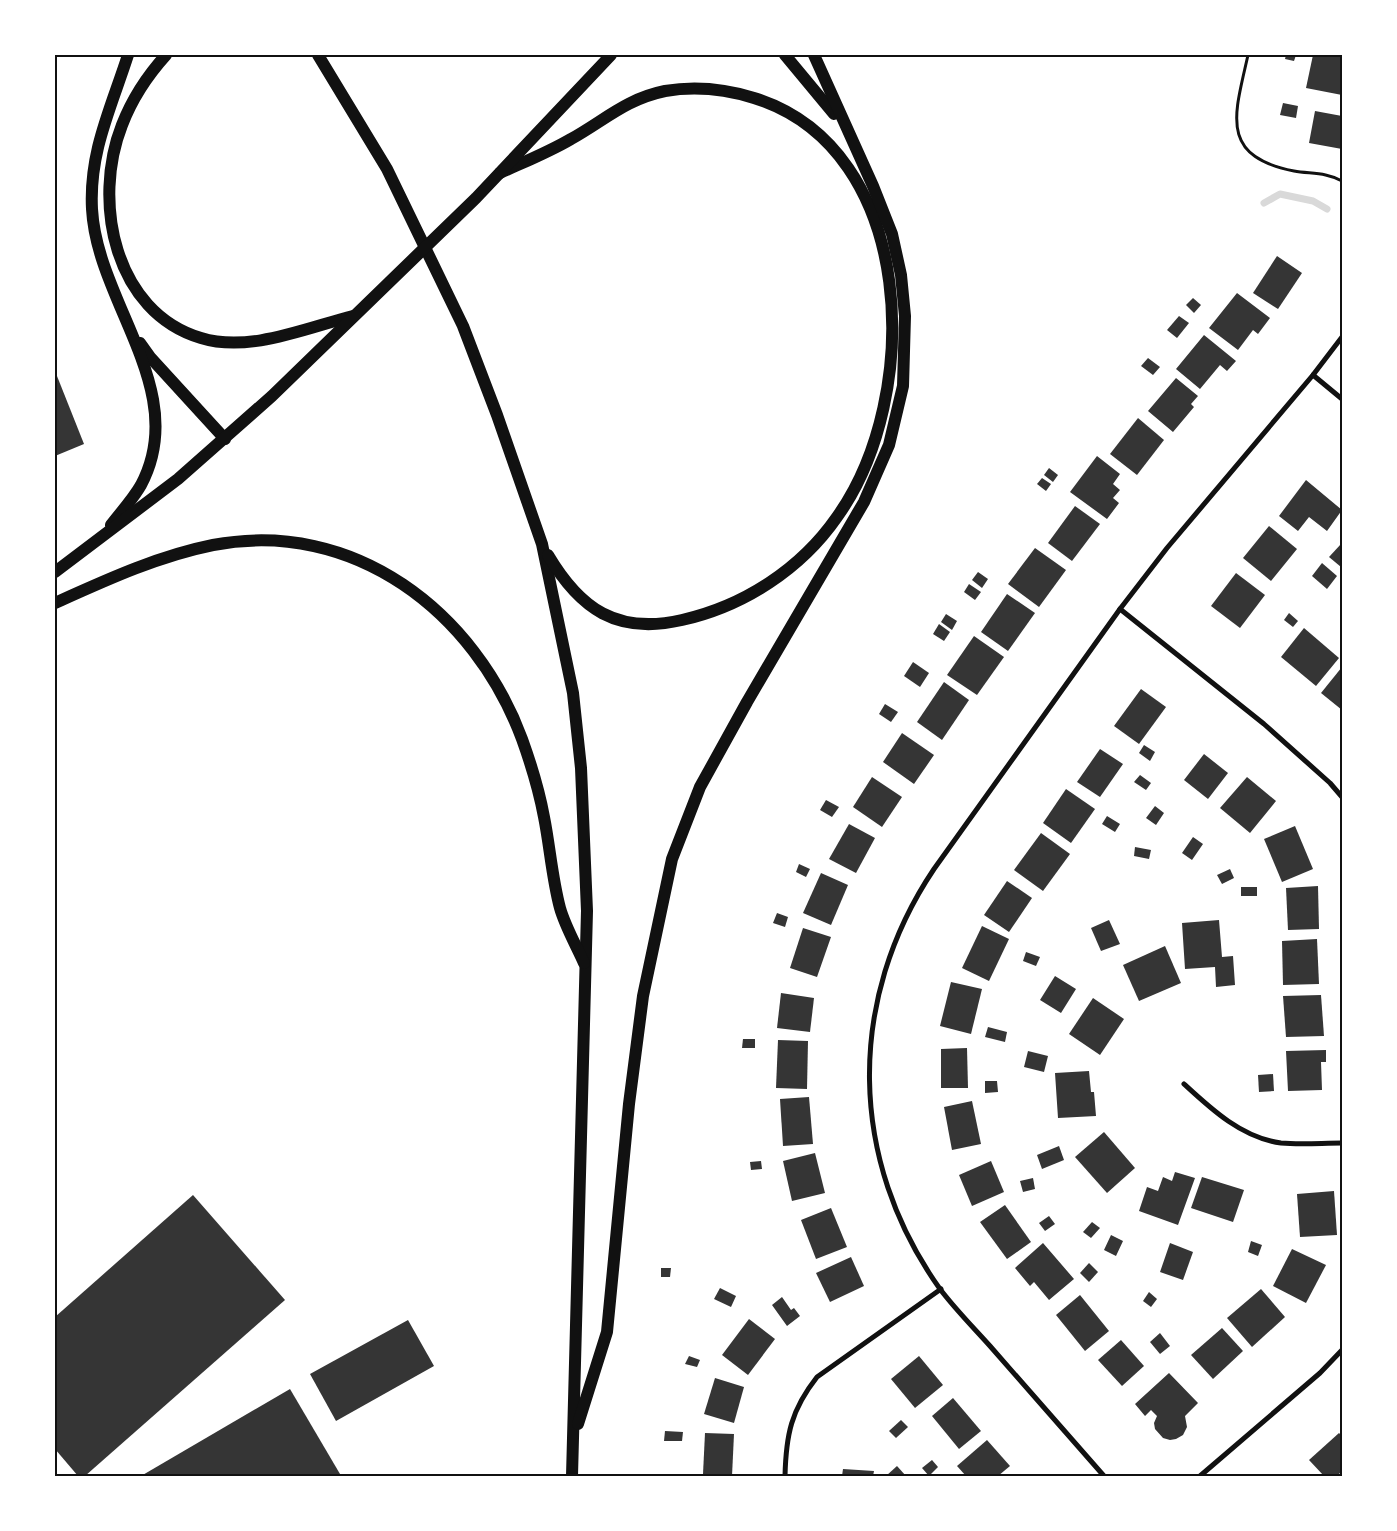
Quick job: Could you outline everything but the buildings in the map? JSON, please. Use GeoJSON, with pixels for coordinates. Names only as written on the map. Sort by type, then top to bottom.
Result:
{"type":"FeatureCollection","features":[{"type":"Feature","properties":{"kind":"main road"},"geometry":{"type":"LineString","coordinates":[[101,539],[140,487],[152,456],[155,438],[156,420],[152,390],[129,326],[106,275],[98,250],[92,209],[98,140],[128,55]]}},
{"type":"Feature","properties":{"kind":"main road"},"geometry":{"type":"LineString","coordinates":[[166,55],[146,80],[125,118],[116,143],[109,182],[112,230],[122,264],[139,296],[158,316],[182,332],[220,342],[238,342],[274,337],[355,315]]}},
{"type":"Feature","properties":{"kind":"main road"},"geometry":{"type":"LineString","coordinates":[[318,55],[386,169],[463,326],[497,415],[542,544],[560,625],[577,724],[584,815],[586,968],[572,1476]]}},
{"type":"Feature","properties":{"kind":"main road"},"geometry":{"type":"LineString","coordinates":[[55,572],[178,479],[225,439],[500,173],[611,55]]}},
{"type":"Feature","properties":{"kind":"main road"},"geometry":{"type":"LineString","coordinates":[[784,55],[846,129]]}},
{"type":"Feature","properties":{"kind":"main road"},"geometry":{"type":"LineString","coordinates":[[574,1438],[607,1332],[628,1114],[643,996],[672,859],[685,823],[708,772],[864,502],[886,453],[901,399],[906,330],[898,256],[883,208],[814,55]]}},
{"type":"Feature","properties":{"kind":"main road"},"geometry":{"type":"LineString","coordinates":[[500,173],[570,140],[630,102],[650,95],[683,89],[714,89],[771,103],[797,116],[817,130],[839,153],[851,170],[873,217],[886,267],[891,303],[892,348],[888,384],[876,436],[864,469],[848,500],[826,533],[802,557],[764,586],[726,606],[692,618],[655,624],[626,622],[600,613],[580,598],[564,581],[542,544]]}},
{"type":"Feature","properties":{"kind":"main road"},"geometry":{"type":"LineString","coordinates":[[129,326],[150,357],[225,439]]}},
{"type":"Feature","properties":{"kind":"main road"},"geometry":{"type":"LineString","coordinates":[[55,603],[120,574],[181,552],[214,545],[244,542],[288,543],[337,552],[383,571],[409,588],[436,609],[474,649],[500,690],[521,737],[537,787],[560,909],[586,968]]}},
{"type":"Feature","properties":{"kind":"street"},"geometry":{"type":"LineString","coordinates":[[1104,1476],[941,1289],[900,1220],[883,1174],[873,1135],[869,1095],[869,1063],[878,996],[896,938],[926,880],[1120,609],[1167,548],[1313,375],[1342,337]]}},
{"type":"Feature","properties":{"kind":"street"},"geometry":{"type":"LineString","coordinates":[[1313,375],[1342,399]]}},
{"type":"Feature","properties":{"kind":"street"},"geometry":{"type":"LineString","coordinates":[[1120,609],[1264,724],[1330,783],[1342,797]]}},
{"type":"Feature","properties":{"kind":"street"},"geometry":{"type":"LineString","coordinates":[[1184,1084],[1227,1121],[1266,1140],[1291,1144],[1342,1143]]}},
{"type":"Feature","properties":{"kind":"street"},"geometry":{"type":"LineString","coordinates":[[785,1476],[788,1432],[794,1411],[808,1388],[833,1364],[941,1289]]}},
{"type":"Feature","properties":{"kind":"street"},"geometry":{"type":"LineString","coordinates":[[1200,1476],[1320,1373],[1342,1350]]}},
{"type":"Feature","properties":{"kind":"path"},"geometry":{"type":"LineString","coordinates":[[1248,55],[1237,124],[1239,138],[1245,149],[1255,157],[1279,168],[1327,174],[1342,181]]}},
{"type":"Feature","properties":{"kind":"waterway"},"geometry":{"type":"LineString","coordinates":[[1264,203],[1280,194],[1313,201],[1327,209]]}}]}
